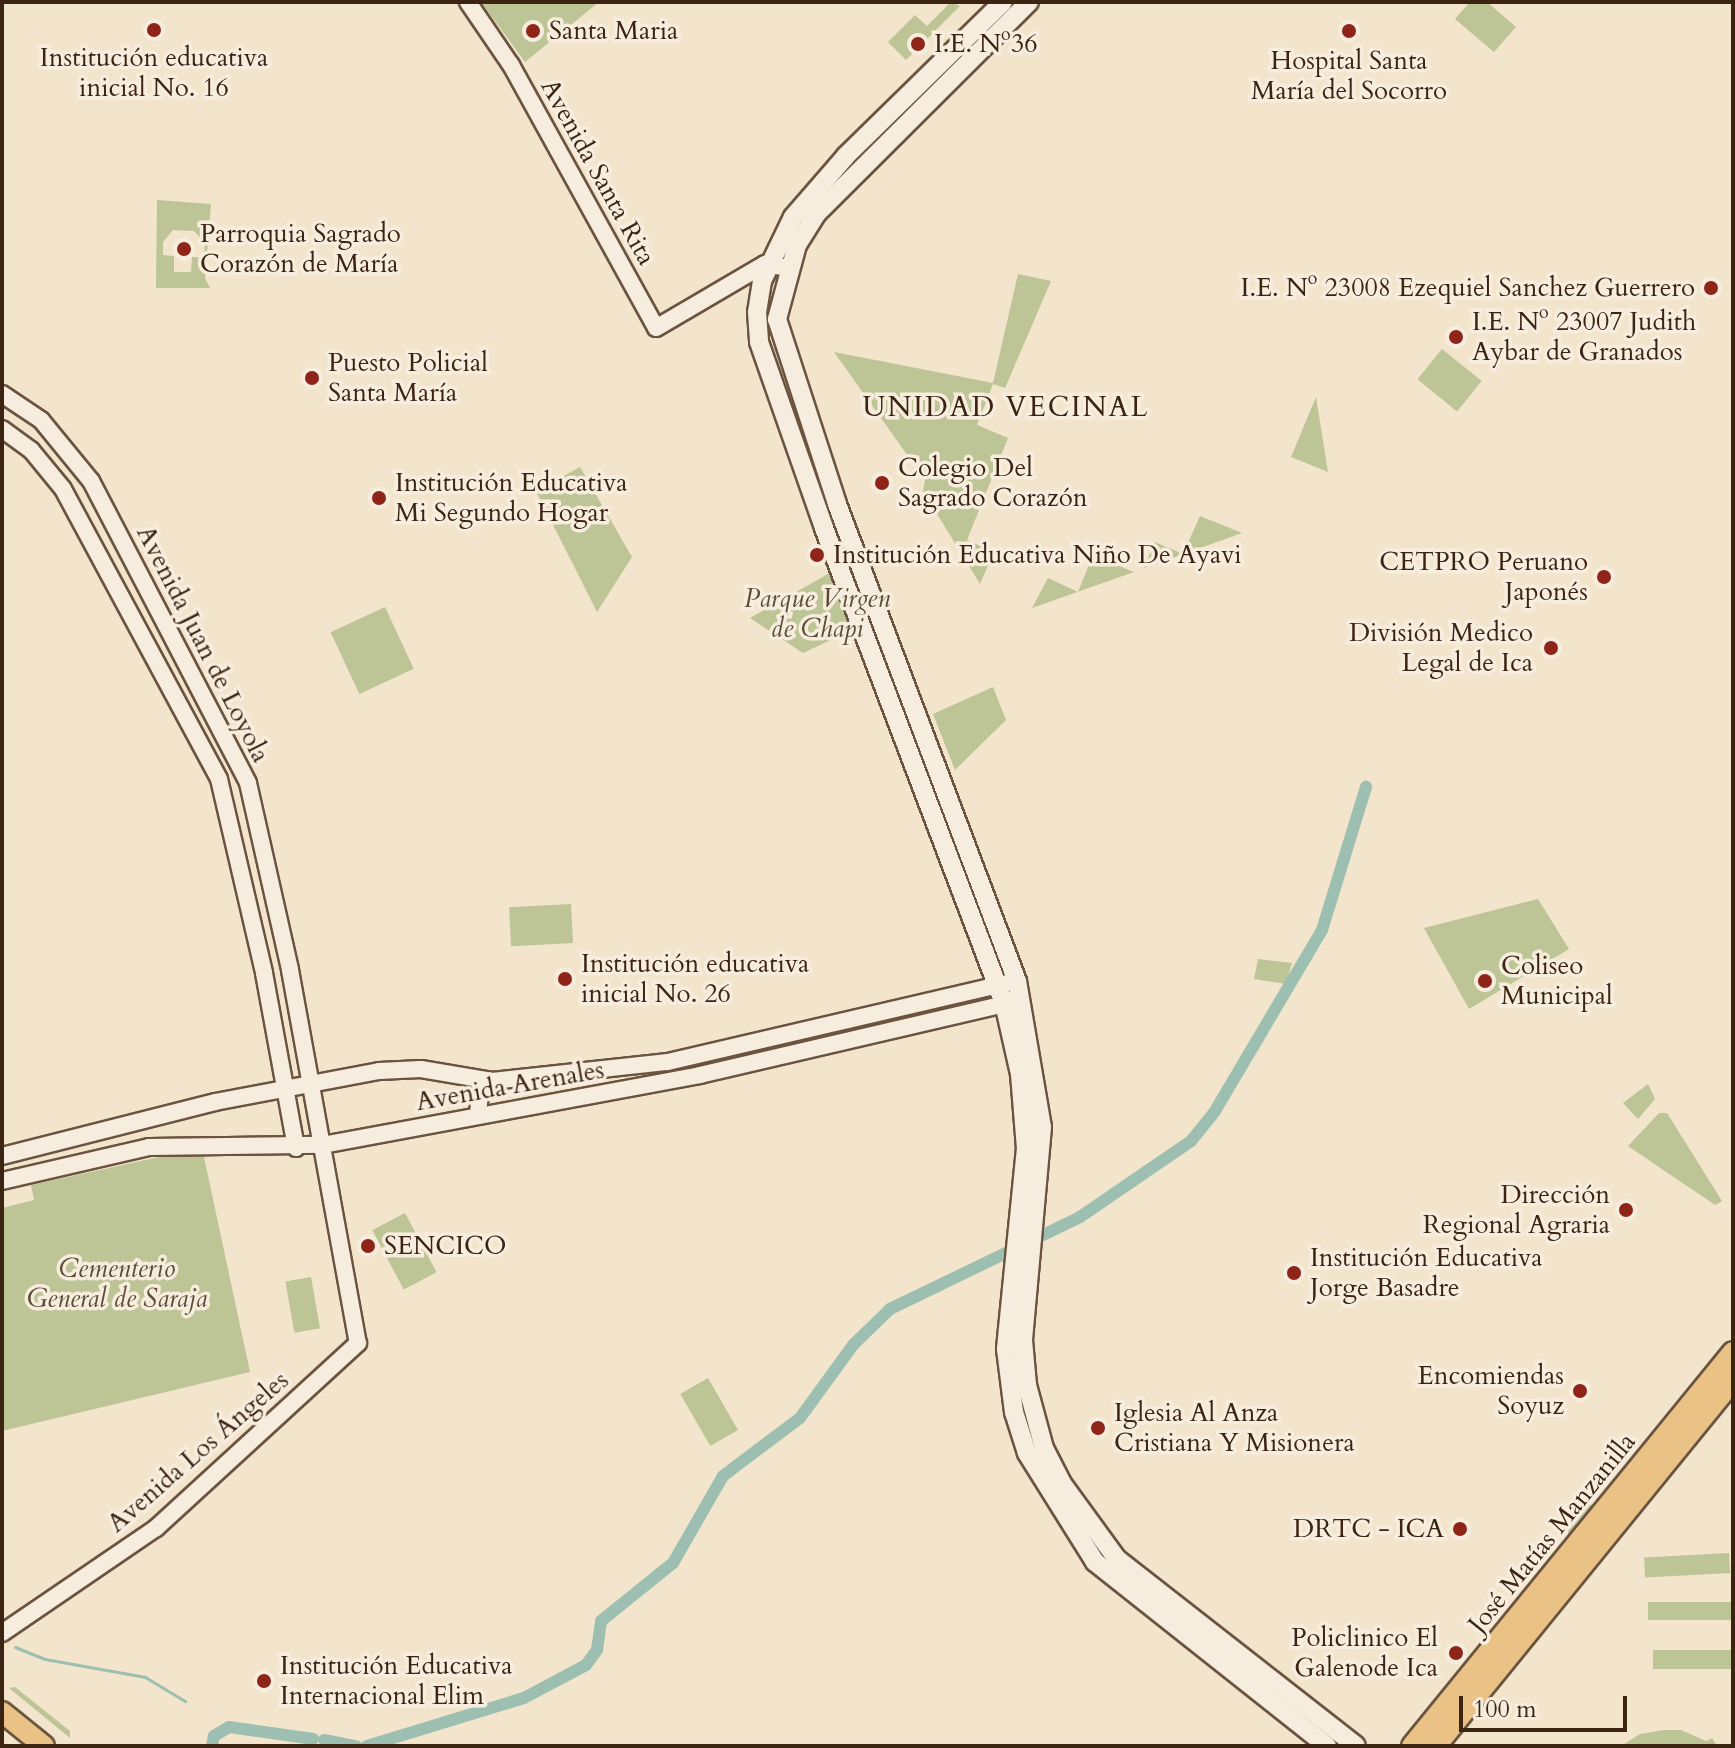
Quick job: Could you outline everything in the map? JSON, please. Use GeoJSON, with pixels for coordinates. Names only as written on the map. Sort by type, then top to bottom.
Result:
{"type":"FeatureCollection","features":[{"type":"Feature","properties":{"kind":"main road"},"geometry":{"type":"LineString","coordinates":[[1003,2],[846,156],[793,217],[769,262],[760,289],[757,326],[764,359],[1008,996],[1042,1127],[1024,1364],[1044,1448],[1061,1482],[1117,1559],[1356,1746]]}},
{"type":"Feature","properties":{"kind":"main road"},"geometry":{"type":"LineString","coordinates":[[1029,2],[817,213],[788,268],[781,296],[780,335],[837,504],[1017,981],[1008,996],[1020,1074],[1026,1148],[1006,1349],[1012,1401],[1027,1453],[1095,1562],[1327,1746]]}},
{"type":"Feature","properties":{"kind":"main road","name":"José Matías Manzanilla"},"geometry":{"type":"LineString","coordinates":[[1412,1746],[1733,1352]]}},
{"type":"Feature","properties":{"kind":"main road","name":"José Matías Manzanilla"},"geometry":{"type":"LineString","coordinates":[[1436,1746],[1733,1381]]}},
{"type":"Feature","properties":{"kind":"main road"},"geometry":{"type":"LineString","coordinates":[[2,1712],[44,1746]]}},
{"type":"Feature","properties":{"kind":"street","name":"Avenida Santa Rita"},"geometry":{"type":"LineString","coordinates":[[468,2],[511,65],[656,328],[729,288]]}},
{"type":"Feature","properties":{"kind":"street"},"geometry":{"type":"LineString","coordinates":[[729,288],[769,262],[788,268]]}},
{"type":"Feature","properties":{"kind":"street"},"geometry":{"type":"LineString","coordinates":[[729,288],[760,289],[781,296]]}},
{"type":"Feature","properties":{"kind":"street","name":"Avenida Juan de Loyola"},"geometry":{"type":"LineString","coordinates":[[2,394],[41,420],[91,481],[241,765],[259,826],[323,1145],[358,1343]]}},
{"type":"Feature","properties":{"kind":"street","name":"Avenida Juan de Loyola"},"geometry":{"type":"LineString","coordinates":[[2,429],[38,456],[63,489],[219,779],[296,1148]]}},
{"type":"Feature","properties":{"kind":"street","name":"Avenida Arenales"},"geometry":{"type":"LineString","coordinates":[[2,1156],[310,1082],[406,1069],[481,1081],[668,1062],[1008,996]]}},
{"type":"Feature","properties":{"kind":"street","name":"Avenida Arenales"},"geometry":{"type":"LineString","coordinates":[[2,1181],[149,1147],[296,1148],[323,1145],[700,1075],[1008,996]]}},
{"type":"Feature","properties":{"kind":"street"},"geometry":{"type":"LineString","coordinates":[[478,1115],[481,1081]]}},
{"type":"Feature","properties":{"kind":"street","name":"Avenida Los Ángeles"},"geometry":{"type":"LineString","coordinates":[[2,1633],[23,1615],[156,1528],[358,1343]]}},
{"type":"Feature","properties":{"kind":"street","name":"Avenida Los Ángeles"},"geometry":{"type":"LineString","coordinates":[[2,1618],[23,1615]]}},
{"type":"Feature","properties":{"kind":"green space","name":"Santa Maria"},"geometry":{"type":"Polygon","coordinates":[[[481,2],[599,2],[525,62],[481,2]]]}},
{"type":"Feature","properties":{"kind":"green space"},"geometry":{"type":"Polygon","coordinates":[[[951,2],[960,6],[906,60],[888,42],[915,15],[927,26],[951,2]]]}},
{"type":"Feature","properties":{"kind":"green space"},"geometry":{"type":"Polygon","coordinates":[[[1470,2],[1487,2],[1516,27],[1494,52],[1455,19],[1470,2]]]}},
{"type":"Feature","properties":{"kind":"green space"},"geometry":{"type":"Polygon","coordinates":[[[157,200],[211,204],[205,278],[210,288],[156,288],[157,200]],[[173,230],[163,242],[163,255],[174,256],[174,272],[191,272],[192,257],[204,258],[205,243],[194,231],[173,230]]]}},
{"type":"Feature","properties":{"kind":"green space"},"geometry":{"type":"Polygon","coordinates":[[[1018,274],[1051,281],[1005,388],[993,384],[977,425],[1008,438],[967,540],[994,552],[980,584],[923,491],[925,480],[834,352],[993,383],[1018,274]]]}},
{"type":"Feature","properties":{"kind":"green space"},"geometry":{"type":"Polygon","coordinates":[[[1442,349],[1482,381],[1457,411],[1417,379],[1442,349]]]}},
{"type":"Feature","properties":{"kind":"green space"},"geometry":{"type":"Polygon","coordinates":[[[1316,397],[1325,453],[1328,472],[1291,457],[1316,397]]]}},
{"type":"Feature","properties":{"kind":"green space"},"geometry":{"type":"Polygon","coordinates":[[[580,467],[632,557],[597,612],[536,491],[580,467]]]}},
{"type":"Feature","properties":{"kind":"green space"},"geometry":{"type":"Polygon","coordinates":[[[1200,516],[1242,533],[1144,568],[1155,542],[1183,554],[1200,516]]]}},
{"type":"Feature","properties":{"kind":"green space"},"geometry":{"type":"Polygon","coordinates":[[[1093,555],[1134,572],[1078,592],[1093,555]]]}},
{"type":"Feature","properties":{"kind":"green space","name":"Parque Virgen de Chapi"},"geometry":{"type":"Polygon","coordinates":[[[835,570],[856,628],[803,653],[750,618],[835,570]]]}},
{"type":"Feature","properties":{"kind":"green space"},"geometry":{"type":"Polygon","coordinates":[[[1048,578],[1078,592],[1032,608],[1048,578]]]}},
{"type":"Feature","properties":{"kind":"green space"},"geometry":{"type":"Polygon","coordinates":[[[385,607],[414,669],[359,694],[331,632],[385,607]]]}},
{"type":"Feature","properties":{"kind":"green space"},"geometry":{"type":"Polygon","coordinates":[[[993,687],[1006,720],[955,770],[933,714],[993,687]]]}},
{"type":"Feature","properties":{"kind":"green space","name":"Coliseo Municipal"},"geometry":{"type":"Polygon","coordinates":[[[1538,899],[1569,949],[1469,1009],[1424,928],[1538,899]]]}},
{"type":"Feature","properties":{"kind":"green space"},"geometry":{"type":"Polygon","coordinates":[[[571,904],[573,943],[511,946],[509,907],[571,904]]]}},
{"type":"Feature","properties":{"kind":"green space"},"geometry":{"type":"Polygon","coordinates":[[[1258,959],[1292,963],[1286,984],[1254,979],[1258,959]]]}},
{"type":"Feature","properties":{"kind":"green space"},"geometry":{"type":"Polygon","coordinates":[[[1648,1084],[1655,1099],[1638,1119],[1623,1103],[1648,1084]]]}},
{"type":"Feature","properties":{"kind":"green space"},"geometry":{"type":"Polygon","coordinates":[[[1659,1113],[1667,1113],[1722,1201],[1715,1205],[1628,1146],[1659,1113]]]}},
{"type":"Feature","properties":{"kind":"green space","name":"Cementerio General de Saraja"},"geometry":{"type":"Polygon","coordinates":[[[164,1156],[204,1157],[250,1372],[2,1431],[2,1208],[34,1200],[31,1185],[164,1156]]]}},
{"type":"Feature","properties":{"kind":"green space"},"geometry":{"type":"Polygon","coordinates":[[[405,1213],[436,1272],[404,1290],[372,1230],[405,1213]]]}},
{"type":"Feature","properties":{"kind":"green space"},"geometry":{"type":"Polygon","coordinates":[[[311,1277],[320,1328],[294,1333],[285,1282],[311,1277]]]}},
{"type":"Feature","properties":{"kind":"green space"},"geometry":{"type":"Polygon","coordinates":[[[708,1378],[738,1430],[710,1446],[680,1394],[708,1378]]]}},
{"type":"Feature","properties":{"kind":"green space"},"geometry":{"type":"Polygon","coordinates":[[[1582,1503],[1599,1506],[1569,1543],[1567,1519],[1582,1503]]]}},
{"type":"Feature","properties":{"kind":"green space"},"geometry":{"type":"Polygon","coordinates":[[[1729,1553],[1730,1573],[1645,1577],[1644,1557],[1729,1553]]]}},
{"type":"Feature","properties":{"kind":"green space"},"geometry":{"type":"Polygon","coordinates":[[[1648,1602],[1733,1602],[1733,1620],[1648,1620],[1648,1602]]]}},
{"type":"Feature","properties":{"kind":"green space"},"geometry":{"type":"Polygon","coordinates":[[[1653,1650],[1733,1650],[1733,1669],[1653,1669],[1653,1650]]]}},
{"type":"Feature","properties":{"kind":"green space"},"geometry":{"type":"Polygon","coordinates":[[[15,1687],[70,1731],[70,1738],[9,1688],[15,1687]]]}},
{"type":"Feature","properties":{"kind":"green space"},"geometry":{"type":"Polygon","coordinates":[[[1681,1730],[1706,1741],[1712,1738],[1717,1746],[1621,1746],[1640,1734],[1681,1730]]]}},
{"type":"Feature","properties":{"kind":"waterway"},"geometry":{"type":"LineString","coordinates":[[367,1746],[524,1698],[586,1665],[597,1650],[601,1621],[673,1563],[723,1476],[800,1418],[853,1345],[890,1309],[1080,1217],[1191,1141],[1215,1111],[1322,930],[1366,787]]}},
{"type":"Feature","properties":{"kind":"waterway"},"geometry":{"type":"LineString","coordinates":[[15,1647],[45,1659],[145,1677],[185,1701]]}},
{"type":"Feature","properties":{"kind":"waterway"},"geometry":{"type":"LineString","coordinates":[[212,1746],[214,1736],[229,1727],[313,1739]]}},
{"type":"Feature","properties":{"kind":"waterway"},"geometry":{"type":"LineString","coordinates":[[324,1740],[356,1746]]}},
{"type":"Feature","properties":{"kind":"place","name":"Institución educativa inicial No. 16"},"geometry":{"type":"Point","coordinates":[154,30]}},
{"type":"Feature","properties":{"kind":"place","name":"Santa Maria"},"geometry":{"type":"Point","coordinates":[533,31]}},
{"type":"Feature","properties":{"kind":"place","name":"Hospital Santa María del Socorro"},"geometry":{"type":"Point","coordinates":[1349,31]}},
{"type":"Feature","properties":{"kind":"place","name":"I.E. Nº36"},"geometry":{"type":"Point","coordinates":[918,44]}},
{"type":"Feature","properties":{"kind":"place","name":"Parroquia Sagrado Corazón de María"},"geometry":{"type":"Point","coordinates":[184,249]}},
{"type":"Feature","properties":{"kind":"place","name":"I.E. Nº 23008 Ezequiel Sanchez Guerrero"},"geometry":{"type":"Point","coordinates":[1711,288]}},
{"type":"Feature","properties":{"kind":"place","name":"I.E. Nº 23007 Judith Aybar de Granados"},"geometry":{"type":"Point","coordinates":[1456,337]}},
{"type":"Feature","properties":{"kind":"place","name":"Puesto Policial Santa María"},"geometry":{"type":"Point","coordinates":[312,378]}},
{"type":"Feature","properties":{"kind":"place","name":"Colegio Del Sagrado Corazón"},"geometry":{"type":"Point","coordinates":[882,483]}},
{"type":"Feature","properties":{"kind":"place","name":"Institución Educativa Mi Segundo Hogar"},"geometry":{"type":"Point","coordinates":[379,498]}},
{"type":"Feature","properties":{"kind":"place","name":"Institución Educativa Niño De Ayavi"},"geometry":{"type":"Point","coordinates":[817,555]}},
{"type":"Feature","properties":{"kind":"place","name":"CETPRO Peruano Japonés"},"geometry":{"type":"Point","coordinates":[1604,577]}},
{"type":"Feature","properties":{"kind":"place","name":"División Medico Legal de Ica"},"geometry":{"type":"Point","coordinates":[1551,648]}},
{"type":"Feature","properties":{"kind":"place","name":"Institución educativa inicial No. 26"},"geometry":{"type":"Point","coordinates":[565,979]}},
{"type":"Feature","properties":{"kind":"place","name":"Coliseo Municipal"},"geometry":{"type":"Point","coordinates":[1485,981]}},
{"type":"Feature","properties":{"kind":"place","name":"Dirección Regional Agraria"},"geometry":{"type":"Point","coordinates":[1626,1210]}},
{"type":"Feature","properties":{"kind":"place","name":"SENCICO"},"geometry":{"type":"Point","coordinates":[368,1246]}},
{"type":"Feature","properties":{"kind":"place","name":"Institución Educativa Jorge Basadre"},"geometry":{"type":"Point","coordinates":[1294,1273]}},
{"type":"Feature","properties":{"kind":"place","name":"Encomiendas Soyuz"},"geometry":{"type":"Point","coordinates":[1580,1391]}},
{"type":"Feature","properties":{"kind":"place","name":"Iglesia Al Anza Cristiana Y Misionera"},"geometry":{"type":"Point","coordinates":[1098,1428]}},
{"type":"Feature","properties":{"kind":"place","name":"DRTC - ICA"},"geometry":{"type":"Point","coordinates":[1460,1529]}},
{"type":"Feature","properties":{"kind":"place","name":"Policlinico El Galenode Ica"},"geometry":{"type":"Point","coordinates":[1456,1653]}},
{"type":"Feature","properties":{"kind":"place","name":"Institución Educativa Internacional Elim"},"geometry":{"type":"Point","coordinates":[264,1681]}},
{"type":"Feature","properties":{"kind":"district","name":"UNIDAD VECINAL"},"geometry":{"type":"Point","coordinates":[1006,407]}}]}
